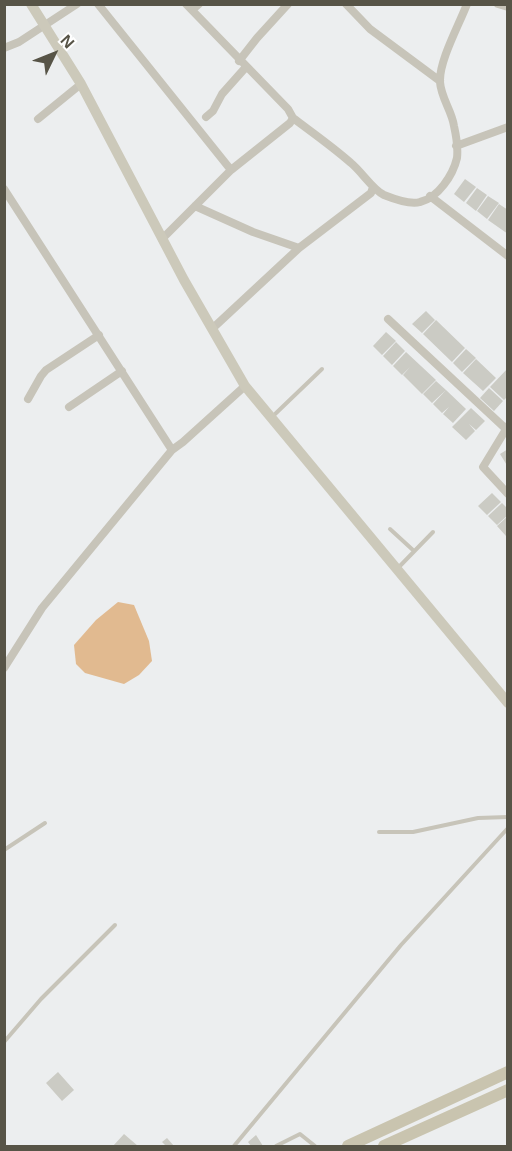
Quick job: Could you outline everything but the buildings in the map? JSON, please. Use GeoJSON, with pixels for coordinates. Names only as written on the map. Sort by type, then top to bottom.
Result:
{"type":"FeatureCollection","features":[{"type":"Feature","properties":{"kind":"main road"},"geometry":{"type":"LineString","coordinates":[[32,4],[81,84],[162,239],[245,386],[507,703]]}},
{"type":"Feature","properties":{"kind":"main road"},"geometry":{"type":"LineString","coordinates":[[348,1146],[507,1072]]}},
{"type":"Feature","properties":{"kind":"main road"},"geometry":{"type":"LineString","coordinates":[[384,1146],[507,1090]]}},
{"type":"Feature","properties":{"kind":"street"},"geometry":{"type":"LineString","coordinates":[[4,48],[44,27],[77,4]]}},
{"type":"Feature","properties":{"kind":"street"},"geometry":{"type":"LineString","coordinates":[[98,4],[231,170]]}},
{"type":"Feature","properties":{"kind":"street"},"geometry":{"type":"LineString","coordinates":[[200,4],[189,7],[288,109],[293,118],[351,163],[370,180],[374,188],[384,194],[410,202],[421,202],[439,191],[450,176],[457,158],[454,125],[442,94],[440,81],[447,51],[467,4]]}},
{"type":"Feature","properties":{"kind":"street"},"geometry":{"type":"LineString","coordinates":[[239,61],[288,4]]}},
{"type":"Feature","properties":{"kind":"street"},"geometry":{"type":"LineString","coordinates":[[346,4],[370,29],[440,81]]}},
{"type":"Feature","properties":{"kind":"street"},"geometry":{"type":"LineString","coordinates":[[498,4],[507,7]]}},
{"type":"Feature","properties":{"kind":"street"},"geometry":{"type":"LineString","coordinates":[[206,117],[213,111],[222,94],[246,67]]}},
{"type":"Feature","properties":{"kind":"street"},"geometry":{"type":"LineString","coordinates":[[38,119],[81,84]]}},
{"type":"Feature","properties":{"kind":"street"},"geometry":{"type":"LineString","coordinates":[[162,239],[231,170],[290,123],[293,118]]}},
{"type":"Feature","properties":{"kind":"street"},"geometry":{"type":"LineString","coordinates":[[456,146],[507,127]]}},
{"type":"Feature","properties":{"kind":"street"},"geometry":{"type":"LineString","coordinates":[[213,328],[299,248],[371,193],[374,188]]}},
{"type":"Feature","properties":{"kind":"street"},"geometry":{"type":"LineString","coordinates":[[4,189],[172,450]]}},
{"type":"Feature","properties":{"kind":"street"},"geometry":{"type":"LineString","coordinates":[[430,196],[507,256]]}},
{"type":"Feature","properties":{"kind":"street"},"geometry":{"type":"LineString","coordinates":[[195,206],[253,232],[299,248]]}},
{"type":"Feature","properties":{"kind":"street"},"geometry":{"type":"LineString","coordinates":[[388,319],[507,428],[483,467],[507,494]]}},
{"type":"Feature","properties":{"kind":"street"},"geometry":{"type":"LineString","coordinates":[[28,399],[40,376],[46,370],[99,335]]}},
{"type":"Feature","properties":{"kind":"street"},"geometry":{"type":"LineString","coordinates":[[69,407],[122,371]]}},
{"type":"Feature","properties":{"kind":"street"},"geometry":{"type":"LineString","coordinates":[[4,668],[42,608],[172,450],[245,386]]}},
{"type":"Feature","properties":{"kind":"lane"},"geometry":{"type":"LineString","coordinates":[[270,419],[322,369]]}},
{"type":"Feature","properties":{"kind":"lane"},"geometry":{"type":"LineString","coordinates":[[390,529],[414,551]]}},
{"type":"Feature","properties":{"kind":"lane"},"geometry":{"type":"LineString","coordinates":[[396,569],[433,532]]}},
{"type":"Feature","properties":{"kind":"lane"},"geometry":{"type":"LineString","coordinates":[[379,832],[413,832],[478,818],[507,818]]}},
{"type":"Feature","properties":{"kind":"lane"},"geometry":{"type":"LineString","coordinates":[[4,850],[45,823]]}},
{"type":"Feature","properties":{"kind":"lane"},"geometry":{"type":"LineString","coordinates":[[234,1146],[401,945],[507,828]]}},
{"type":"Feature","properties":{"kind":"lane"},"geometry":{"type":"LineString","coordinates":[[4,1042],[41,999],[114,925]]}},
{"type":"Feature","properties":{"kind":"lane"},"geometry":{"type":"LineString","coordinates":[[276,1146],[300,1134],[315,1146]]}},
{"type":"Feature","properties":{"kind":"shaded area"},"geometry":{"type":"Polygon","coordinates":[[[118,602],[134,605],[149,641],[152,661],[139,675],[124,684],[85,673],[76,664],[74,645],[96,620],[118,602]]]}}]}
